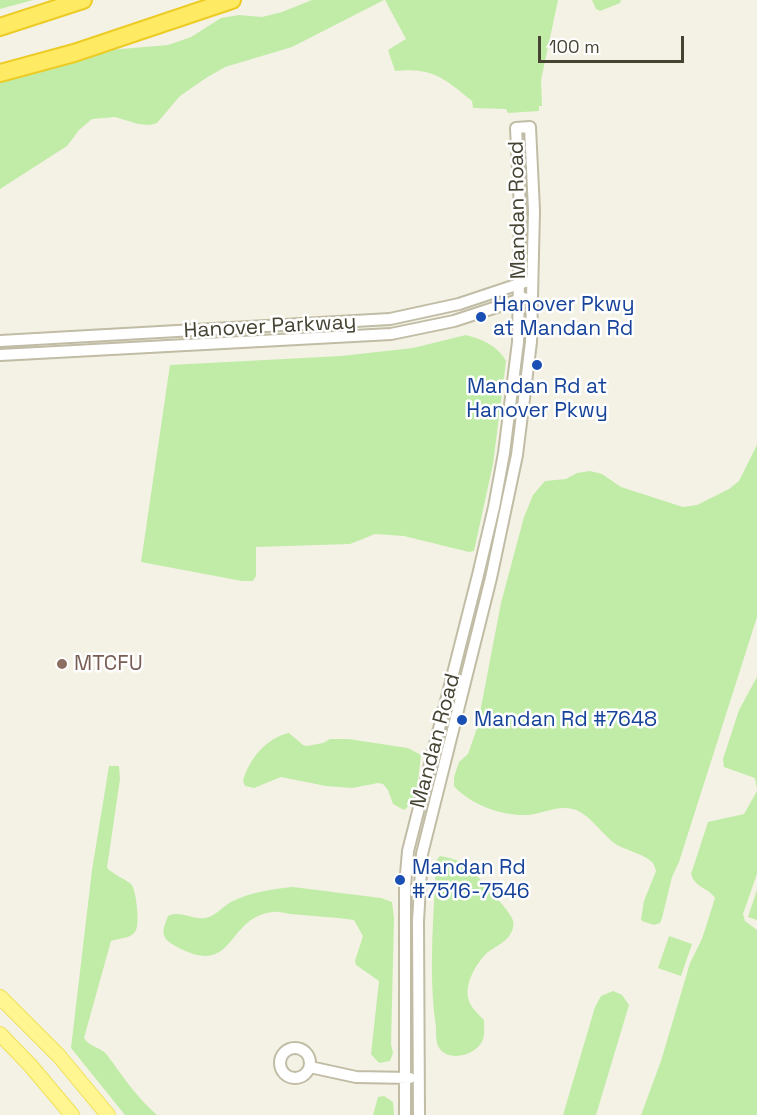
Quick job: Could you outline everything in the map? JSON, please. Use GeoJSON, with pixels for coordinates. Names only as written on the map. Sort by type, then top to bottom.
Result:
{"type":"FeatureCollection","features":[{"type":"Feature","properties":{"kind":"highway"},"geometry":{"type":"LineString","coordinates":[[0,27],[82,0]]}},
{"type":"Feature","properties":{"kind":"highway"},"geometry":{"type":"LineString","coordinates":[[0,73],[74,53],[232,0]]}},
{"type":"Feature","properties":{"kind":"main road"},"geometry":{"type":"LineString","coordinates":[[0,997],[59,1056],[108,1115]]}},
{"type":"Feature","properties":{"kind":"main road"},"geometry":{"type":"LineString","coordinates":[[0,1034],[30,1065],[72,1115]]}},
{"type":"Feature","properties":{"kind":"street","name":"Mandan Road"},"geometry":{"type":"LineString","coordinates":[[405,1115],[405,886],[408,851],[497,491],[518,342],[519,169],[516,128],[530,127],[534,179],[534,279],[527,387],[508,502],[422,854],[418,921],[419,1115]]}},
{"type":"Feature","properties":{"kind":"street","name":"Hanover Parkway"},"geometry":{"type":"LineString","coordinates":[[0,341],[390,319],[436,311],[534,279]]}},
{"type":"Feature","properties":{"kind":"street","name":"Hanover Parkway"},"geometry":{"type":"LineString","coordinates":[[0,355],[391,334],[454,321],[533,295]]}},
{"type":"Feature","properties":{"kind":"street"},"geometry":{"type":"LineString","coordinates":[[310,1067],[356,1077],[420,1077]]}},
{"type":"Feature","properties":{"kind":"green space"},"geometry":{"type":"Polygon","coordinates":[[[0,0],[33,0],[0,9],[0,0]]]}},
{"type":"Feature","properties":{"kind":"green space"},"geometry":{"type":"Polygon","coordinates":[[[312,0],[384,0],[292,47],[225,67],[180,96],[157,123],[138,124],[115,117],[92,119],[79,130],[67,146],[0,189],[0,73],[74,53],[168,45],[191,37],[221,18],[239,15],[262,17],[312,0]]]}},
{"type":"Feature","properties":{"kind":"green space"},"geometry":{"type":"Polygon","coordinates":[[[385,0],[558,0],[541,80],[542,106],[539,106],[539,111],[508,113],[506,109],[473,108],[472,101],[438,76],[419,71],[395,71],[388,50],[406,39],[385,0]]]}},
{"type":"Feature","properties":{"kind":"green space"},"geometry":{"type":"Polygon","coordinates":[[[592,0],[621,0],[620,3],[600,11],[596,9],[592,0]]]}},
{"type":"Feature","properties":{"kind":"green space"},"geometry":{"type":"Polygon","coordinates":[[[466,335],[489,344],[499,351],[506,361],[493,464],[474,551],[469,552],[404,536],[375,534],[350,544],[256,547],[256,576],[253,581],[242,581],[141,562],[170,365],[341,356],[413,348],[466,335]]]}},
{"type":"Feature","properties":{"kind":"green space"},"geometry":{"type":"Polygon","coordinates":[[[757,445],[757,617],[679,862],[672,877],[662,918],[660,923],[654,925],[641,919],[644,901],[656,871],[649,860],[613,842],[588,817],[576,810],[560,808],[525,815],[503,813],[470,800],[454,786],[454,777],[459,762],[468,754],[477,728],[501,603],[524,517],[533,495],[545,481],[566,479],[577,473],[590,471],[602,474],[621,487],[683,507],[697,505],[729,489],[739,481],[757,445]]]}},
{"type":"Feature","properties":{"kind":"green space"},"geometry":{"type":"Polygon","coordinates":[[[757,677],[757,789],[755,778],[724,767],[723,759],[739,710],[757,677]]]}},
{"type":"Feature","properties":{"kind":"green space"},"geometry":{"type":"Polygon","coordinates":[[[289,733],[307,746],[330,739],[348,739],[408,748],[421,755],[417,785],[409,806],[404,810],[393,804],[388,790],[383,784],[378,783],[352,788],[326,786],[281,777],[254,788],[245,786],[243,781],[254,757],[273,740],[289,733]]]}},
{"type":"Feature","properties":{"kind":"green space"},"geometry":{"type":"Polygon","coordinates":[[[109,766],[119,766],[120,779],[107,868],[133,887],[138,921],[132,935],[111,941],[84,1038],[104,1052],[136,1094],[157,1115],[125,1115],[71,1048],[92,870],[109,766]]]}},
{"type":"Feature","properties":{"kind":"green space"},"geometry":{"type":"Polygon","coordinates":[[[757,791],[757,874],[743,914],[745,921],[757,930],[757,1115],[641,1115],[661,1061],[690,963],[702,939],[715,898],[696,883],[691,874],[708,822],[744,814],[757,791]]]}},
{"type":"Feature","properties":{"kind":"green space"},"geometry":{"type":"Polygon","coordinates":[[[440,856],[456,860],[470,869],[504,907],[513,923],[513,929],[508,938],[488,952],[480,961],[468,985],[469,1001],[484,1020],[483,1039],[480,1045],[469,1053],[455,1056],[442,1052],[436,1039],[432,965],[436,861],[440,856]]]}},
{"type":"Feature","properties":{"kind":"green space"},"geometry":{"type":"Polygon","coordinates":[[[293,887],[381,898],[392,902],[394,918],[391,1044],[393,1053],[390,1061],[379,1063],[371,1054],[379,981],[356,965],[355,961],[363,936],[354,920],[272,912],[257,917],[245,925],[219,952],[208,956],[193,954],[165,938],[164,928],[168,916],[173,914],[205,918],[247,895],[293,887]]]}},
{"type":"Feature","properties":{"kind":"green space"},"geometry":{"type":"Polygon","coordinates":[[[757,890],[757,920],[748,917],[757,890]]]}},
{"type":"Feature","properties":{"kind":"green space"},"geometry":{"type":"Polygon","coordinates":[[[669,936],[692,944],[681,976],[658,968],[669,936]]]}},
{"type":"Feature","properties":{"kind":"green space"},"geometry":{"type":"Polygon","coordinates":[[[613,991],[622,995],[629,1005],[596,1115],[563,1115],[595,1007],[601,996],[613,991]]]}},
{"type":"Feature","properties":{"kind":"green space"},"geometry":{"type":"Polygon","coordinates":[[[384,1096],[393,1102],[394,1115],[373,1115],[378,1097],[384,1096]]]}},
{"type":"Feature","properties":{"kind":"place","name":"Hanover Pkwy at Mandan Rd"},"geometry":{"type":"Point","coordinates":[481,317]}},
{"type":"Feature","properties":{"kind":"place","name":"Mandan Rd at Hanover Pkwy"},"geometry":{"type":"Point","coordinates":[537,365]}},
{"type":"Feature","properties":{"kind":"place","name":"MTCFU"},"geometry":{"type":"Point","coordinates":[62,664]}},
{"type":"Feature","properties":{"kind":"place","name":"Mandan Rd #7648"},"geometry":{"type":"Point","coordinates":[462,720]}},
{"type":"Feature","properties":{"kind":"place","name":"Mandan Rd #7516-7546"},"geometry":{"type":"Point","coordinates":[400,880]}}]}
